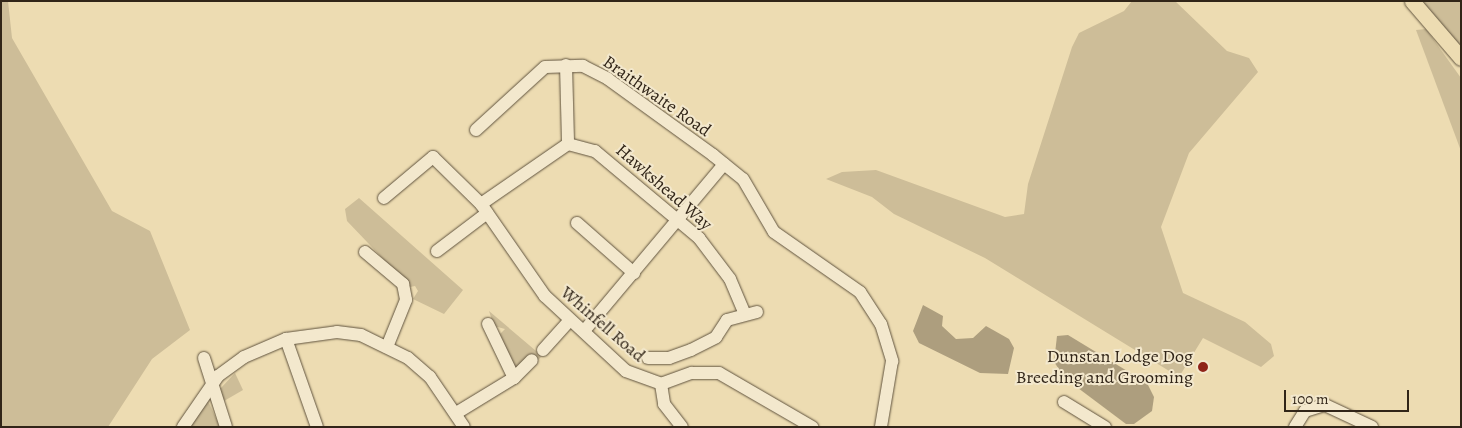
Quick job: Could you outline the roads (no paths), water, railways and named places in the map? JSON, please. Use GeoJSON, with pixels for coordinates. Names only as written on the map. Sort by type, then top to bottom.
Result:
{"type":"FeatureCollection","features":[{"type":"Feature","properties":{"kind":"main road"},"geometry":{"type":"LineString","coordinates":[[1412,1],[1461,58]]}},
{"type":"Feature","properties":{"kind":"street"},"geometry":{"type":"LineString","coordinates":[[437,251],[484,209],[568,144],[566,65],[545,67],[476,130]]}},
{"type":"Feature","properties":{"kind":"street","name":"Braithwaite Road"},"geometry":{"type":"LineString","coordinates":[[566,65],[582,66],[608,79],[724,164],[743,179],[774,232],[860,292],[881,324],[892,361],[882,427]]}},
{"type":"Feature","properties":{"kind":"street","name":"Hawkshead Way"},"geometry":{"type":"LineString","coordinates":[[568,144],[606,158],[680,222],[719,261],[751,313],[727,320],[716,336],[691,350],[669,358],[648,358]]}},
{"type":"Feature","properties":{"kind":"street","name":"Whinfell Road"},"geometry":{"type":"LineString","coordinates":[[384,198],[433,157],[484,209],[530,277],[569,321],[584,331],[626,371],[661,384]]}},
{"type":"Feature","properties":{"kind":"street"},"geometry":{"type":"LineString","coordinates":[[584,331],[680,222],[724,164]]}},
{"type":"Feature","properties":{"kind":"street"},"geometry":{"type":"LineString","coordinates":[[578,223],[634,273]]}},
{"type":"Feature","properties":{"kind":"street"},"geometry":{"type":"LineString","coordinates":[[365,252],[403,284],[406,300],[387,347]]}},
{"type":"Feature","properties":{"kind":"street"},"geometry":{"type":"LineString","coordinates":[[543,350],[569,321]]}},
{"type":"Feature","properties":{"kind":"street"},"geometry":{"type":"LineString","coordinates":[[488,324],[514,378]]}},
{"type":"Feature","properties":{"kind":"street"},"geometry":{"type":"LineString","coordinates":[[183,427],[211,384],[244,357],[286,339],[337,332],[361,335],[408,358],[430,377],[458,412],[464,427]]}},
{"type":"Feature","properties":{"kind":"street"},"geometry":{"type":"LineString","coordinates":[[286,339],[317,427]]}},
{"type":"Feature","properties":{"kind":"street"},"geometry":{"type":"LineString","coordinates":[[204,358],[226,427]]}},
{"type":"Feature","properties":{"kind":"street"},"geometry":{"type":"LineString","coordinates":[[458,412],[514,378],[532,360]]}},
{"type":"Feature","properties":{"kind":"street"},"geometry":{"type":"LineString","coordinates":[[682,427],[664,404],[661,384],[692,373],[719,373],[812,427]]}},
{"type":"Feature","properties":{"kind":"street"},"geometry":{"type":"LineString","coordinates":[[1295,427],[1305,411],[1325,405],[1372,427]]}},
{"type":"Feature","properties":{"kind":"street"},"geometry":{"type":"LineString","coordinates":[[1068,409],[1104,427]]}},
{"type":"Feature","properties":{"kind":"place","name":"Dunstan Lodge Dog Breeding and Grooming"},"geometry":{"type":"Point","coordinates":[1203,367]}}]}
